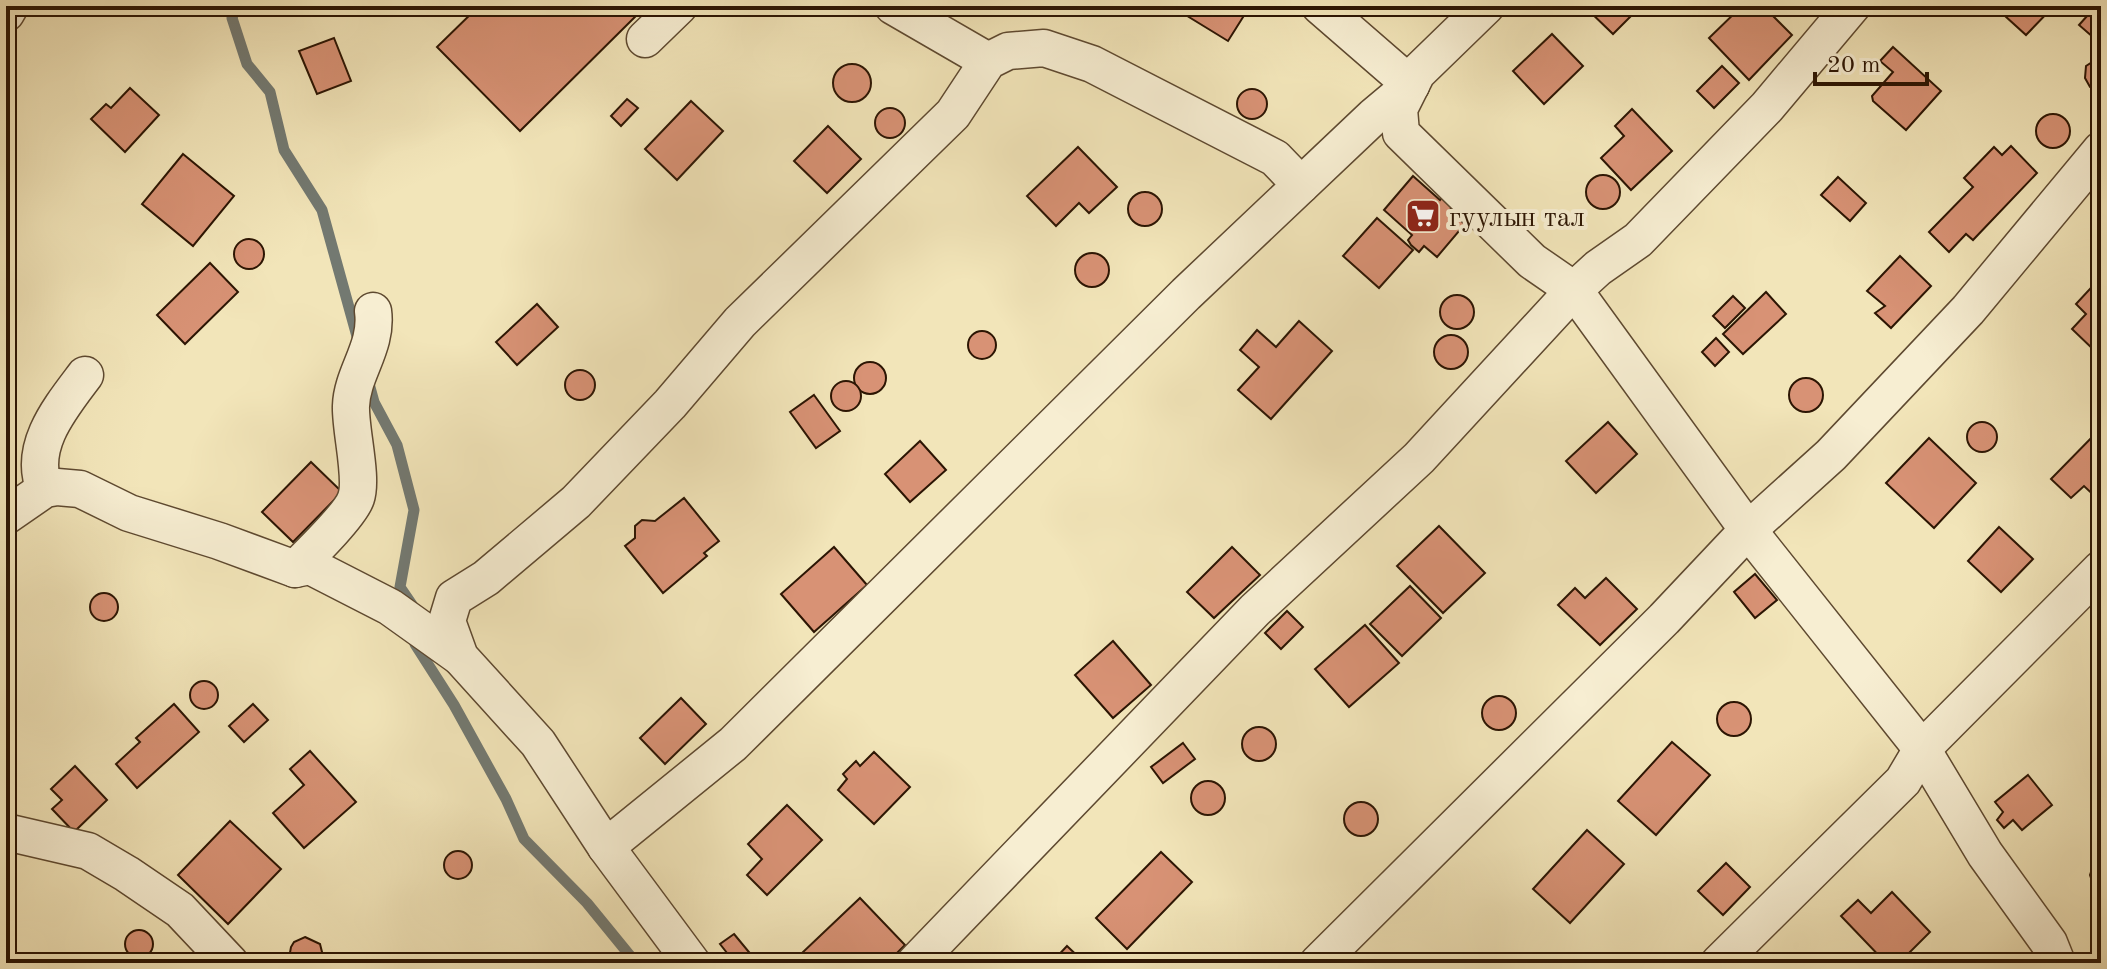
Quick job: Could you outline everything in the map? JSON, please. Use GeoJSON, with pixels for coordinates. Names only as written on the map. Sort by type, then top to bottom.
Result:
{"type":"FeatureCollection","features":[{"type":"Feature","properties":{"kind":"street"},"geometry":{"type":"LineString","coordinates":[[6,13],[10,6]]}},
{"type":"Feature","properties":{"kind":"street"},"geometry":{"type":"LineString","coordinates":[[645,39],[679,6]]}},
{"type":"Feature","properties":{"kind":"street"},"geometry":{"type":"LineString","coordinates":[[893,6],[988,61]]}},
{"type":"Feature","properties":{"kind":"street"},"geometry":{"type":"LineString","coordinates":[[1320,6],[1411,85]]}},
{"type":"Feature","properties":{"kind":"street"},"geometry":{"type":"LineString","coordinates":[[1486,6],[1417,73],[1399,109],[1401,133],[1532,261],[1574,290],[1748,530],[1922,749],[1985,854],[2049,943],[2057,963]]}},
{"type":"Feature","properties":{"kind":"street"},"geometry":{"type":"LineString","coordinates":[[915,963],[1255,610],[1419,458],[1574,290],[1598,268],[1638,240],[1767,107],[1852,6]]}},
{"type":"Feature","properties":{"kind":"street"},"geometry":{"type":"LineString","coordinates":[[460,657],[447,621],[454,598],[486,578],[576,502],[670,404],[740,322],[953,114],[988,61],[1008,51],[1044,48],[1092,64],[1275,158],[1301,185]]}},
{"type":"Feature","properties":{"kind":"street"},"geometry":{"type":"LineString","coordinates":[[606,847],[733,744],[1186,294],[1374,116],[1411,85]]}},
{"type":"Feature","properties":{"kind":"street"},"geometry":{"type":"LineString","coordinates":[[1318,963],[1748,530],[1831,455],[1968,310],[2101,150]]}},
{"type":"Feature","properties":{"kind":"street"},"geometry":{"type":"LineString","coordinates":[[295,569],[334,528],[356,498],[357,467],[351,404],[376,327],[373,311]]}},
{"type":"Feature","properties":{"kind":"street"},"geometry":{"type":"LineString","coordinates":[[45,489],[39,475],[44,438],[59,409],[85,375]]}},
{"type":"Feature","properties":{"kind":"street"},"geometry":{"type":"LineString","coordinates":[[6,516],[45,489],[80,489],[129,513],[295,569],[310,566],[390,607],[460,657],[538,743],[606,847],[692,963]]}},
{"type":"Feature","properties":{"kind":"street"},"geometry":{"type":"LineString","coordinates":[[1719,963],[1903,781],[1922,749],[2101,569]]}},
{"type":"Feature","properties":{"kind":"street"},"geometry":{"type":"LineString","coordinates":[[6,832],[88,851],[101,858],[180,910],[230,963]]}},
{"type":"Feature","properties":{"kind":"building"},"geometry":{"type":"Polygon","coordinates":[[[479,6],[646,6],[520,131],[437,47],[479,6]]]}},
{"type":"Feature","properties":{"kind":"building"},"geometry":{"type":"Polygon","coordinates":[[[1171,6],[1250,6],[1228,41],[1171,6]]]}},
{"type":"Feature","properties":{"kind":"building"},"geometry":{"type":"Polygon","coordinates":[[[1641,6],[1613,34],[1586,8],[1641,6]]]}},
{"type":"Feature","properties":{"kind":"building"},"geometry":{"type":"Polygon","coordinates":[[[1742,6],[1763,6],[1792,35],[1749,80],[1709,38],[1742,6]]]}},
{"type":"Feature","properties":{"kind":"building"},"geometry":{"type":"Polygon","coordinates":[[[1994,6],[2054,6],[2026,35],[1994,6]]]}},
{"type":"Feature","properties":{"kind":"building"},"geometry":{"type":"Polygon","coordinates":[[[2096,6],[2101,6],[2101,44],[2079,25],[2096,6]]]}},
{"type":"Feature","properties":{"kind":"building"},"geometry":{"type":"Polygon","coordinates":[[[1552,34],[1583,66],[1544,104],[1513,71],[1552,34]]]}},
{"type":"Feature","properties":{"kind":"building"},"geometry":{"type":"Polygon","coordinates":[[[334,38],[351,81],[317,94],[299,51],[334,38]]]}},
{"type":"Feature","properties":{"kind":"building"},"geometry":{"type":"Polygon","coordinates":[[[1893,47],[1941,91],[1906,130],[1873,101],[1872,96],[1893,72],[1880,61],[1893,47]]]}},
{"type":"Feature","properties":{"kind":"building"},"geometry":{"type":"Polygon","coordinates":[[[2101,57],[2101,91],[2090,87],[2085,78],[2086,66],[2101,57]]]}},
{"type":"Feature","properties":{"kind":"building"},"geometry":{"type":"Polygon","coordinates":[[[852,64],[866,69],[871,83],[866,97],[852,102],[838,97],[833,83],[838,69],[852,64]]]}},
{"type":"Feature","properties":{"kind":"building"},"geometry":{"type":"Polygon","coordinates":[[[1722,66],[1739,83],[1714,108],[1697,91],[1722,66]]]}},
{"type":"Feature","properties":{"kind":"building"},"geometry":{"type":"Polygon","coordinates":[[[130,88],[159,115],[125,152],[91,119],[106,104],[111,108],[130,88]]]}},
{"type":"Feature","properties":{"kind":"building"},"geometry":{"type":"Polygon","coordinates":[[[1252,89],[1262,94],[1267,104],[1262,114],[1252,119],[1242,114],[1237,104],[1242,94],[1252,89]]]}},
{"type":"Feature","properties":{"kind":"building"},"geometry":{"type":"Polygon","coordinates":[[[627,99],[638,108],[621,126],[611,116],[627,99]]]}},
{"type":"Feature","properties":{"kind":"building"},"geometry":{"type":"Polygon","coordinates":[[[691,101],[723,131],[677,180],[645,149],[691,101]]]}},
{"type":"Feature","properties":{"kind":"building"},"geometry":{"type":"Polygon","coordinates":[[[890,108],[900,113],[905,123],[900,133],[890,138],[880,133],[875,123],[880,113],[890,108]]]}},
{"type":"Feature","properties":{"kind":"building"},"geometry":{"type":"Polygon","coordinates":[[[1632,109],[1672,151],[1631,190],[1601,158],[1624,136],[1615,126],[1632,109]]]}},
{"type":"Feature","properties":{"kind":"building"},"geometry":{"type":"Polygon","coordinates":[[[2053,114],[2065,119],[2070,131],[2065,143],[2053,148],[2041,143],[2036,131],[2041,119],[2053,114]]]}},
{"type":"Feature","properties":{"kind":"building"},"geometry":{"type":"Polygon","coordinates":[[[828,126],[861,159],[827,193],[794,161],[828,126]]]}},
{"type":"Feature","properties":{"kind":"building"},"geometry":{"type":"Polygon","coordinates":[[[2011,146],[2037,173],[1973,240],[1966,234],[1949,252],[1929,232],[1973,187],[1964,178],[1994,147],[2002,155],[2011,146]]]}},
{"type":"Feature","properties":{"kind":"building"},"geometry":{"type":"Polygon","coordinates":[[[1078,147],[1117,187],[1089,213],[1079,203],[1056,226],[1027,196],[1078,147]]]}},
{"type":"Feature","properties":{"kind":"building"},"geometry":{"type":"Polygon","coordinates":[[[183,154],[234,196],[193,246],[142,204],[183,154]]]}},
{"type":"Feature","properties":{"kind":"building"},"geometry":{"type":"Polygon","coordinates":[[[1603,175],[1615,180],[1620,192],[1615,204],[1603,209],[1591,204],[1586,192],[1591,180],[1603,175]]]}},
{"type":"Feature","properties":{"kind":"building"},"geometry":{"type":"Polygon","coordinates":[[[1413,176],[1440,200],[1448,190],[1459,200],[1449,211],[1465,224],[1437,257],[1424,246],[1419,252],[1411,245],[1408,240],[1412,235],[1384,210],[1413,176]]]}},
{"type":"Feature","properties":{"kind":"building"},"geometry":{"type":"Polygon","coordinates":[[[1838,177],[1866,203],[1850,221],[1821,195],[1838,177]]]}},
{"type":"Feature","properties":{"kind":"building"},"geometry":{"type":"Polygon","coordinates":[[[1145,192],[1157,197],[1162,209],[1157,221],[1145,226],[1133,221],[1128,209],[1133,197],[1145,192]]]}},
{"type":"Feature","properties":{"kind":"building"},"geometry":{"type":"Polygon","coordinates":[[[1377,218],[1413,250],[1379,288],[1343,256],[1377,218]]]}},
{"type":"Feature","properties":{"kind":"building"},"geometry":{"type":"Polygon","coordinates":[[[249,239],[259,244],[264,254],[259,264],[249,269],[239,264],[234,254],[239,244],[249,239]]]}},
{"type":"Feature","properties":{"kind":"building"},"geometry":{"type":"Polygon","coordinates":[[[1092,253],[1104,258],[1109,270],[1104,282],[1092,287],[1080,282],[1075,270],[1080,258],[1092,253]]]}},
{"type":"Feature","properties":{"kind":"building"},"geometry":{"type":"Polygon","coordinates":[[[1900,256],[1931,286],[1891,328],[1875,313],[1885,306],[1867,291],[1900,256]]]}},
{"type":"Feature","properties":{"kind":"building"},"geometry":{"type":"Polygon","coordinates":[[[210,263],[238,292],[185,344],[157,315],[210,263]]]}},
{"type":"Feature","properties":{"kind":"building"},"geometry":{"type":"Polygon","coordinates":[[[2101,277],[2101,348],[2097,353],[2072,329],[2086,314],[2076,304],[2101,277]]]}},
{"type":"Feature","properties":{"kind":"building"},"geometry":{"type":"Polygon","coordinates":[[[1766,292],[1786,314],[1743,354],[1723,334],[1766,292]]]}},
{"type":"Feature","properties":{"kind":"building"},"geometry":{"type":"Polygon","coordinates":[[[1457,295],[1469,300],[1474,312],[1469,324],[1457,329],[1445,324],[1440,312],[1445,300],[1457,295]]]}},
{"type":"Feature","properties":{"kind":"building"},"geometry":{"type":"Polygon","coordinates":[[[1733,296],[1745,308],[1725,328],[1713,316],[1733,296]]]}},
{"type":"Feature","properties":{"kind":"building"},"geometry":{"type":"Polygon","coordinates":[[[537,304],[558,327],[517,365],[496,342],[537,304]]]}},
{"type":"Feature","properties":{"kind":"building"},"geometry":{"type":"Polygon","coordinates":[[[1299,321],[1332,351],[1271,419],[1238,390],[1259,367],[1240,350],[1257,330],[1276,347],[1299,321]]]}},
{"type":"Feature","properties":{"kind":"building"},"geometry":{"type":"Polygon","coordinates":[[[982,331],[992,335],[996,345],[992,355],[982,359],[972,355],[968,345],[972,335],[982,331]]]}},
{"type":"Feature","properties":{"kind":"building"},"geometry":{"type":"Polygon","coordinates":[[[1451,335],[1463,340],[1468,352],[1463,364],[1451,369],[1439,364],[1434,352],[1439,340],[1451,335]]]}},
{"type":"Feature","properties":{"kind":"building"},"geometry":{"type":"Polygon","coordinates":[[[1716,338],[1729,352],[1715,366],[1702,352],[1716,338]]]}},
{"type":"Feature","properties":{"kind":"building"},"geometry":{"type":"Polygon","coordinates":[[[870,362],[881,367],[886,378],[881,389],[870,394],[859,389],[854,378],[859,367],[870,362]]]}},
{"type":"Feature","properties":{"kind":"building"},"geometry":{"type":"Polygon","coordinates":[[[580,370],[590,375],[595,385],[590,395],[580,400],[570,395],[565,385],[570,375],[580,370]]]}},
{"type":"Feature","properties":{"kind":"building"},"geometry":{"type":"Polygon","coordinates":[[[1806,378],[1818,383],[1823,395],[1818,407],[1806,412],[1794,407],[1789,395],[1794,383],[1806,378]]]}},
{"type":"Feature","properties":{"kind":"building"},"geometry":{"type":"Polygon","coordinates":[[[846,381],[852,382],[860,390],[860,402],[852,410],[846,411],[840,410],[832,402],[831,396],[832,390],[840,382],[846,381]]]}},
{"type":"Feature","properties":{"kind":"building"},"geometry":{"type":"Polygon","coordinates":[[[814,395],[840,431],[816,448],[790,412],[814,395]]]}},
{"type":"Feature","properties":{"kind":"building"},"geometry":{"type":"Polygon","coordinates":[[[1608,422],[1637,454],[1596,493],[1566,461],[1608,422]]]}},
{"type":"Feature","properties":{"kind":"building"},"geometry":{"type":"Polygon","coordinates":[[[1982,422],[1992,427],[1997,437],[1992,447],[1982,452],[1972,447],[1967,437],[1972,427],[1982,422]]]}},
{"type":"Feature","properties":{"kind":"building"},"geometry":{"type":"Polygon","coordinates":[[[2101,428],[2101,498],[2099,500],[2084,486],[2071,498],[2051,479],[2101,428]]]}},
{"type":"Feature","properties":{"kind":"building"},"geometry":{"type":"Polygon","coordinates":[[[1929,438],[1976,483],[1934,528],[1886,483],[1929,438]]]}},
{"type":"Feature","properties":{"kind":"building"},"geometry":{"type":"Polygon","coordinates":[[[920,441],[946,470],[910,502],[885,474],[920,441]]]}},
{"type":"Feature","properties":{"kind":"building"},"geometry":{"type":"Polygon","coordinates":[[[311,462],[342,492],[293,542],[262,512],[311,462]]]}},
{"type":"Feature","properties":{"kind":"building"},"geometry":{"type":"Polygon","coordinates":[[[684,498],[719,541],[704,553],[707,556],[663,593],[625,546],[635,538],[635,526],[642,520],[655,521],[684,498]]]}},
{"type":"Feature","properties":{"kind":"building"},"geometry":{"type":"Polygon","coordinates":[[[1439,526],[1485,573],[1443,613],[1397,566],[1439,526]]]}},
{"type":"Feature","properties":{"kind":"building"},"geometry":{"type":"Polygon","coordinates":[[[1999,527],[2033,559],[2001,592],[1968,561],[1999,527]]]}},
{"type":"Feature","properties":{"kind":"building"},"geometry":{"type":"Polygon","coordinates":[[[834,547],[867,585],[814,632],[781,594],[834,547]]]}},
{"type":"Feature","properties":{"kind":"building"},"geometry":{"type":"Polygon","coordinates":[[[1232,547],[1260,575],[1214,618],[1187,592],[1232,547]]]}},
{"type":"Feature","properties":{"kind":"building"},"geometry":{"type":"Polygon","coordinates":[[[1755,574],[1777,600],[1755,618],[1734,592],[1755,574]]]}},
{"type":"Feature","properties":{"kind":"building"},"geometry":{"type":"Polygon","coordinates":[[[1606,578],[1637,609],[1600,645],[1558,605],[1575,588],[1585,598],[1606,578]]]}},
{"type":"Feature","properties":{"kind":"building"},"geometry":{"type":"Polygon","coordinates":[[[1410,586],[1441,618],[1402,656],[1370,624],[1410,586]]]}},
{"type":"Feature","properties":{"kind":"building"},"geometry":{"type":"Polygon","coordinates":[[[104,593],[114,597],[118,607],[114,617],[104,621],[94,617],[90,607],[94,597],[104,593]]]}},
{"type":"Feature","properties":{"kind":"building"},"geometry":{"type":"Polygon","coordinates":[[[1287,611],[1303,627],[1281,649],[1265,633],[1287,611]]]}},
{"type":"Feature","properties":{"kind":"building"},"geometry":{"type":"Polygon","coordinates":[[[1365,625],[1399,663],[1349,707],[1315,669],[1365,625]]]}},
{"type":"Feature","properties":{"kind":"building"},"geometry":{"type":"Polygon","coordinates":[[[1113,641],[1151,685],[1113,718],[1075,675],[1113,641]]]}},
{"type":"Feature","properties":{"kind":"building"},"geometry":{"type":"Polygon","coordinates":[[[204,681],[214,685],[218,695],[214,705],[204,709],[194,705],[190,695],[194,685],[204,681]]]}},
{"type":"Feature","properties":{"kind":"building"},"geometry":{"type":"Polygon","coordinates":[[[1499,696],[1511,701],[1516,713],[1511,725],[1499,730],[1487,725],[1482,713],[1487,701],[1499,696]]]}},
{"type":"Feature","properties":{"kind":"building"},"geometry":{"type":"Polygon","coordinates":[[[681,698],[706,724],[665,764],[640,738],[681,698]]]}},
{"type":"Feature","properties":{"kind":"building"},"geometry":{"type":"Polygon","coordinates":[[[1734,702],[1746,707],[1751,719],[1746,731],[1734,736],[1722,731],[1717,719],[1722,707],[1734,702]]]}},
{"type":"Feature","properties":{"kind":"building"},"geometry":{"type":"Polygon","coordinates":[[[174,704],[199,732],[137,788],[116,764],[140,742],[136,738],[174,704]]]}},
{"type":"Feature","properties":{"kind":"building"},"geometry":{"type":"Polygon","coordinates":[[[253,704],[268,720],[244,742],[229,726],[253,704]]]}},
{"type":"Feature","properties":{"kind":"building"},"geometry":{"type":"Polygon","coordinates":[[[1259,727],[1271,732],[1276,744],[1271,756],[1259,761],[1247,756],[1242,744],[1247,732],[1259,727]]]}},
{"type":"Feature","properties":{"kind":"building"},"geometry":{"type":"Polygon","coordinates":[[[1672,742],[1710,775],[1656,835],[1618,801],[1672,742]]]}},
{"type":"Feature","properties":{"kind":"building"},"geometry":{"type":"Polygon","coordinates":[[[1183,743],[1195,759],[1163,783],[1151,767],[1183,743]]]}},
{"type":"Feature","properties":{"kind":"building"},"geometry":{"type":"Polygon","coordinates":[[[310,751],[356,802],[304,848],[273,813],[304,785],[290,769],[310,751]]]}},
{"type":"Feature","properties":{"kind":"building"},"geometry":{"type":"Polygon","coordinates":[[[874,752],[910,787],[874,824],[838,790],[847,779],[843,774],[856,761],[860,766],[874,752]]]}},
{"type":"Feature","properties":{"kind":"building"},"geometry":{"type":"Polygon","coordinates":[[[75,766],[107,800],[74,832],[52,809],[62,800],[51,789],[75,766]]]}},
{"type":"Feature","properties":{"kind":"building"},"geometry":{"type":"Polygon","coordinates":[[[2028,775],[2052,805],[2022,830],[2013,820],[2004,828],[1997,820],[2003,812],[1995,802],[2028,775]]]}},
{"type":"Feature","properties":{"kind":"building"},"geometry":{"type":"Polygon","coordinates":[[[1208,781],[1220,786],[1225,798],[1220,810],[1208,815],[1196,810],[1191,798],[1196,786],[1208,781]]]}},
{"type":"Feature","properties":{"kind":"building"},"geometry":{"type":"Polygon","coordinates":[[[1361,802],[1373,807],[1378,819],[1373,831],[1361,836],[1349,831],[1344,819],[1349,807],[1361,802]]]}},
{"type":"Feature","properties":{"kind":"building"},"geometry":{"type":"Polygon","coordinates":[[[787,805],[822,840],[767,895],[747,875],[762,859],[748,844],[787,805]]]}},
{"type":"Feature","properties":{"kind":"building"},"geometry":{"type":"Polygon","coordinates":[[[230,821],[281,869],[228,924],[178,875],[230,821]]]}},
{"type":"Feature","properties":{"kind":"building"},"geometry":{"type":"Polygon","coordinates":[[[1587,830],[1624,864],[1570,923],[1533,889],[1587,830]]]}},
{"type":"Feature","properties":{"kind":"building"},"geometry":{"type":"Polygon","coordinates":[[[458,851],[468,855],[472,865],[468,875],[458,879],[448,875],[444,865],[448,855],[458,851]]]}},
{"type":"Feature","properties":{"kind":"building"},"geometry":{"type":"Polygon","coordinates":[[[1161,852],[1192,882],[1127,949],[1096,918],[1161,852]]]}},
{"type":"Feature","properties":{"kind":"building"},"geometry":{"type":"Polygon","coordinates":[[[2101,861],[2101,889],[2093,884],[2090,875],[2093,866],[2101,861]]]}},
{"type":"Feature","properties":{"kind":"building"},"geometry":{"type":"Polygon","coordinates":[[[1726,863],[1750,887],[1723,915],[1698,891],[1726,863]]]}},
{"type":"Feature","properties":{"kind":"building"},"geometry":{"type":"Polygon","coordinates":[[[1892,892],[1930,932],[1899,963],[1886,963],[1841,916],[1858,900],[1871,913],[1892,892]]]}},
{"type":"Feature","properties":{"kind":"building"},"geometry":{"type":"Polygon","coordinates":[[[860,898],[905,945],[887,963],[812,963],[802,953],[860,898]]]}},
{"type":"Feature","properties":{"kind":"building"},"geometry":{"type":"Polygon","coordinates":[[[139,930],[149,934],[153,944],[149,954],[139,958],[129,954],[125,944],[129,934],[139,930]]]}},
{"type":"Feature","properties":{"kind":"building"},"geometry":{"type":"Polygon","coordinates":[[[734,934],[758,963],[735,963],[720,944],[734,934]]]}},
{"type":"Feature","properties":{"kind":"building"},"geometry":{"type":"Polygon","coordinates":[[[305,937],[320,944],[323,956],[320,963],[292,963],[289,958],[294,942],[305,937]]]}},
{"type":"Feature","properties":{"kind":"building"},"geometry":{"type":"Polygon","coordinates":[[[1067,946],[1085,963],[1051,963],[1067,946]]]}},
{"type":"Feature","properties":{"kind":"waterway"},"geometry":{"type":"LineString","coordinates":[[236,6],[232,18],[247,64],[270,92],[284,150],[322,210],[358,340]]}},
{"type":"Feature","properties":{"kind":"waterway"},"geometry":{"type":"LineString","coordinates":[[368,380],[374,402],[397,445],[414,510],[400,587],[415,609]]}},
{"type":"Feature","properties":{"kind":"waterway"},"geometry":{"type":"LineString","coordinates":[[423,642],[415,644],[454,705],[506,799],[524,839],[587,903],[636,963]]}},
{"type":"Feature","properties":{"kind":"place","name":"гуулын тал"},"geometry":{"type":"Point","coordinates":[1423,216]}}]}
